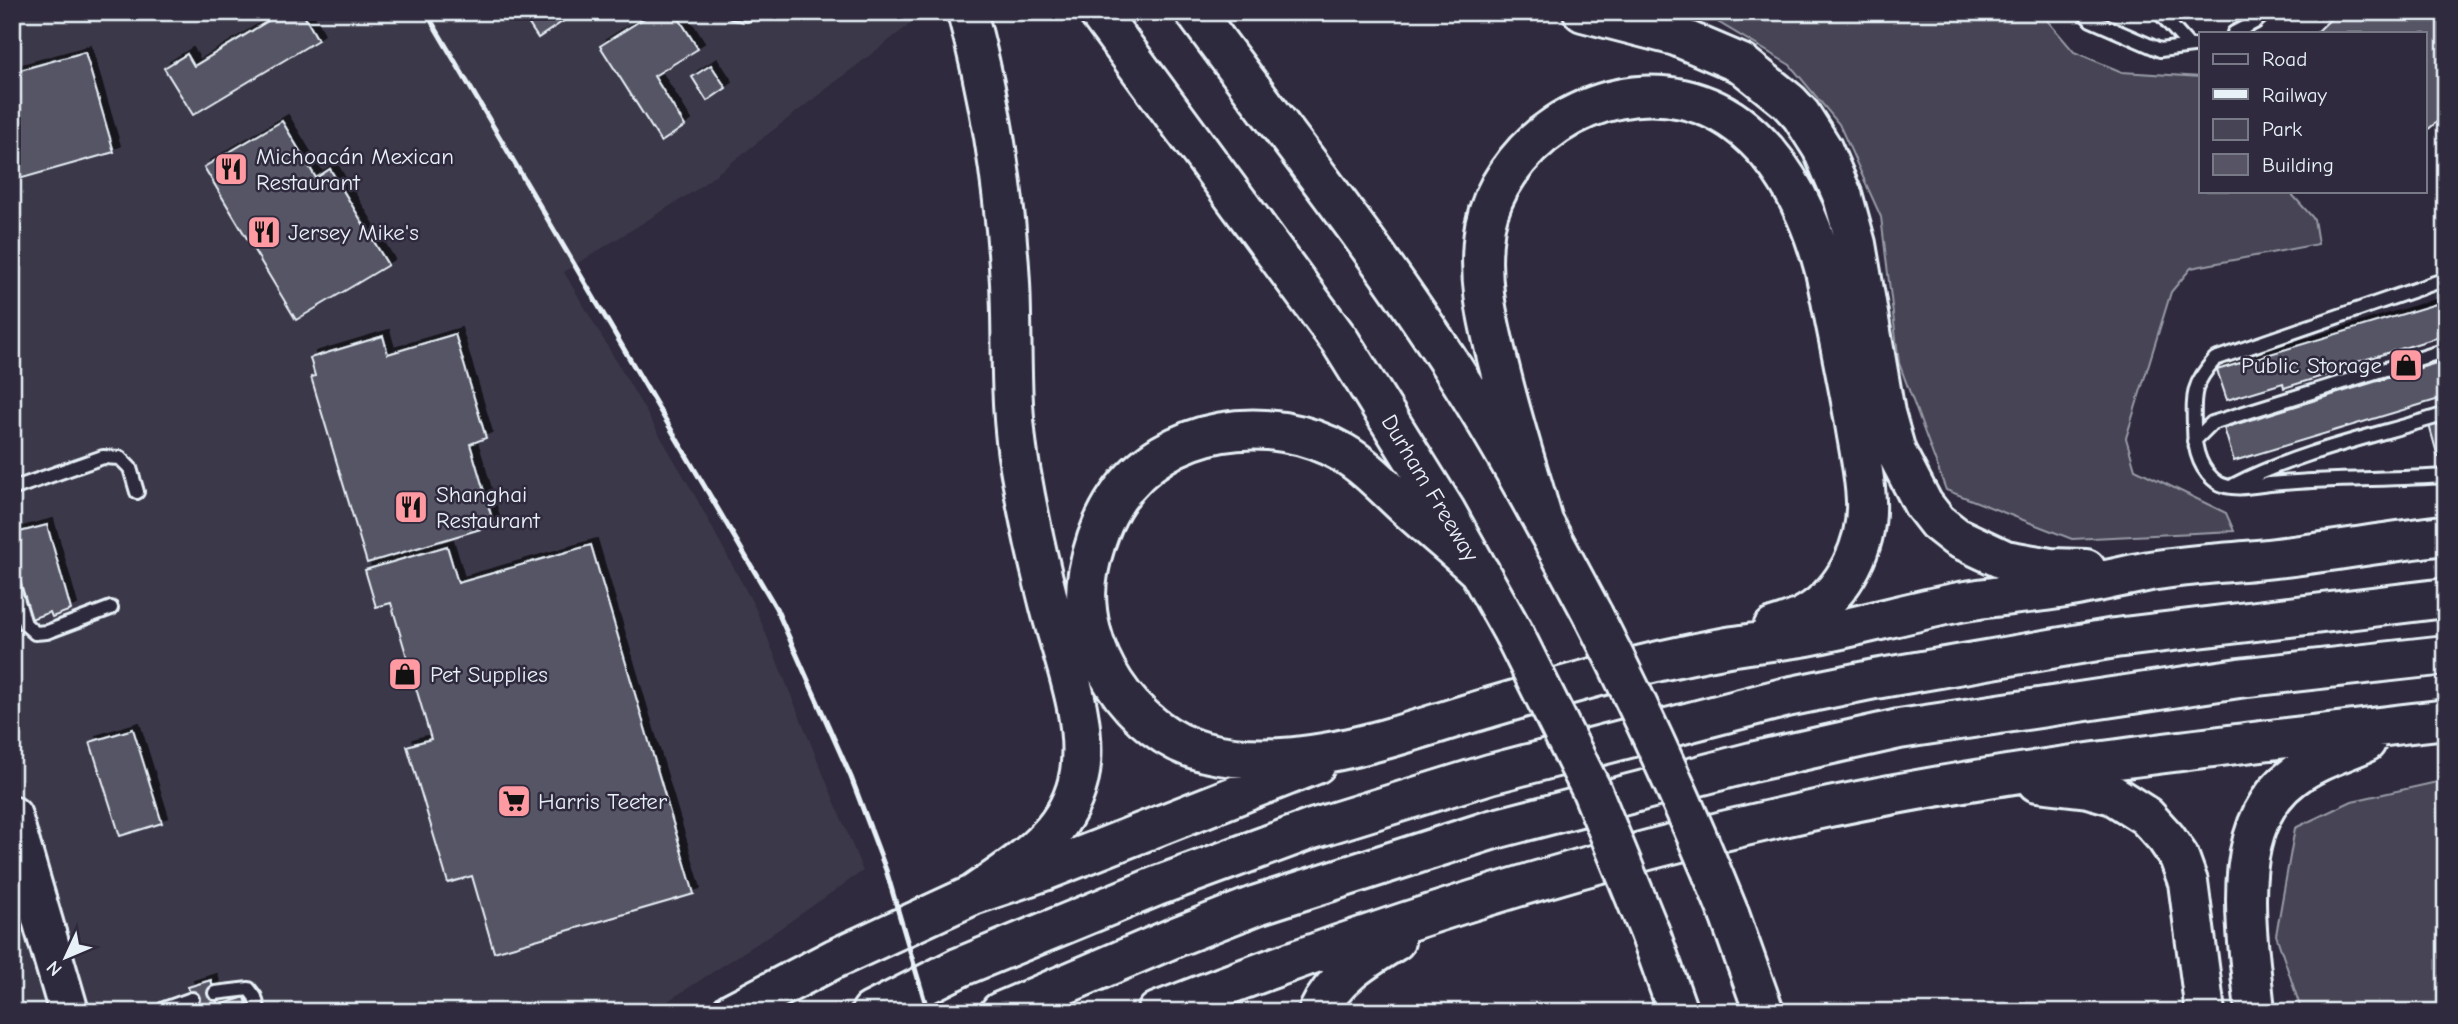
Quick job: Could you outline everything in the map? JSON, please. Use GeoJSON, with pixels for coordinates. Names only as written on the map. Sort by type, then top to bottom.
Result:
{"type":"FeatureCollection","features":[{"type":"Feature","properties":{"kind":"main road"},"geometry":{"type":"LineString","coordinates":[[967,12],[986,91],[1001,177],[1010,283],[1013,396],[1019,465],[1040,570],[1076,707],[1082,753],[1076,788],[1063,820],[1030,853],[972,895]]}},
{"type":"Feature","properties":{"kind":"main road","name":"Durham Freeway"},"geometry":{"type":"LineString","coordinates":[[1098,12],[1340,341],[1445,510],[1514,634],[1592,791],[1650,933],[1678,1012]]}},
{"type":"Feature","properties":{"kind":"main road"},"geometry":{"type":"LineString","coordinates":[[1195,12],[1402,293],[1454,370],[1543,521],[1645,718],[1691,819],[1764,1012]]}},
{"type":"Feature","properties":{"kind":"main road"},"geometry":{"type":"LineString","coordinates":[[1583,12],[1676,36],[1742,64],[1801,115],[1822,148],[1833,173],[1856,244],[1885,413],[1896,452],[1923,504],[1937,522],[1956,537],[2005,560],[2050,568],[2149,571]]}},
{"type":"Feature","properties":{"kind":"main road"},"geometry":{"type":"LineString","coordinates":[[1543,521],[1488,329],[1482,289],[1485,227],[1492,201],[1516,161],[1542,134],[1572,114],[1606,101],[1628,97],[1672,98],[1702,106],[1744,129],[1774,158],[1794,190],[1810,226],[1825,271],[1850,393],[1866,501],[1865,524],[1854,560],[1836,590],[1820,606],[1797,620],[1717,649]]}},
{"type":"Feature","properties":{"kind":"main road"},"geometry":{"type":"LineString","coordinates":[[1480,572],[1370,473],[1343,453],[1320,442],[1274,429],[1229,431],[1187,442],[1154,460],[1116,499],[1101,527],[1093,551],[1086,590],[1087,610],[1090,631],[1105,670],[1116,688],[1158,729],[1201,751],[1264,757],[1307,755],[1354,747],[1569,684],[1717,649],[1810,635],[1958,603],[2069,588],[2149,571],[2281,558],[2446,535]]}},
{"type":"Feature","properties":{"kind":"main road"},"geometry":{"type":"LineString","coordinates":[[872,1012],[960,967],[1157,886],[1312,829],[1490,774],[1787,697],[1875,679],[2115,638],[2446,598]]}},
{"type":"Feature","properties":{"kind":"main road"},"geometry":{"type":"LineString","coordinates":[[1000,1012],[1257,905],[1491,830],[1756,761],[1899,729],[2239,678],[2446,655]]}},
{"type":"Feature","properties":{"kind":"main road"},"geometry":{"type":"LineString","coordinates":[[1157,1012],[1251,975],[1576,869],[1807,812],[1997,777],[2138,755],[2430,721]]}},
{"type":"Feature","properties":{"kind":"main road"},"geometry":{"type":"LineString","coordinates":[[2255,1012],[2245,897],[2247,863],[2263,812],[2290,779],[2322,759],[2430,721]]}},
{"type":"Feature","properties":{"kind":"main road"},"geometry":{"type":"LineString","coordinates":[[732,1012],[834,959],[972,895],[1044,871],[1279,780],[1354,747]]}},
{"type":"Feature","properties":{"kind":"main road"},"geometry":{"type":"LineString","coordinates":[[1997,777],[2088,788],[2113,794],[2147,816],[2179,857],[2188,882],[2205,1012]]}},
{"type":"Feature","properties":{"kind":"main road"},"geometry":{"type":"LineString","coordinates":[[12,816],[69,1012]]}},
{"type":"Feature","properties":{"kind":"main road"},"geometry":{"type":"LineString","coordinates":[[1318,1012],[1331,989],[1349,971],[1453,907]]}},
{"type":"Feature","properties":{"kind":"lane"},"geometry":{"type":"LineString","coordinates":[[734,12],[748,12]]}},
{"type":"Feature","properties":{"kind":"lane"},"geometry":{"type":"LineString","coordinates":[[2084,12],[2091,20],[2160,50],[2195,46]]}},
{"type":"Feature","properties":{"kind":"lane"},"geometry":{"type":"LineString","coordinates":[[2159,12],[2195,46]]}},
{"type":"Feature","properties":{"kind":"lane"},"geometry":{"type":"LineString","coordinates":[[2168,23],[2180,12]]}},
{"type":"Feature","properties":{"kind":"lane"},"geometry":{"type":"LineString","coordinates":[[2236,32],[2255,22],[2266,12]]}},
{"type":"Feature","properties":{"kind":"lane"},"geometry":{"type":"LineString","coordinates":[[2446,279],[2215,359],[2199,377],[2193,399],[2194,441],[2201,464],[2219,484],[2244,488],[2304,480],[2446,476]]}},
{"type":"Feature","properties":{"kind":"lane"},"geometry":{"type":"LineString","coordinates":[[2194,441],[2212,423],[2446,350]]}},
{"type":"Feature","properties":{"kind":"lane"},"geometry":{"type":"LineString","coordinates":[[2233,486],[2297,458],[2446,414]]}},
{"type":"Feature","properties":{"kind":"lane"},"geometry":{"type":"LineString","coordinates":[[12,489],[103,457],[120,458],[130,468],[137,492]]}},
{"type":"Feature","properties":{"kind":"lane"},"geometry":{"type":"LineString","coordinates":[[12,582],[25,624],[35,633],[47,632],[111,608]]}},
{"type":"Feature","properties":{"kind":"lane"},"geometry":{"type":"LineString","coordinates":[[215,993],[249,989],[255,997],[259,1012]]}},
{"type":"Feature","properties":{"kind":"lane"},"geometry":{"type":"LineString","coordinates":[[165,1012],[164,1009],[192,999]]}},
{"type":"Feature","properties":{"kind":"shaded area"},"geometry":{"type":"Polygon","coordinates":[[[12,12],[920,12],[922,15],[696,190],[564,272],[693,492],[755,607],[863,871],[775,932],[665,1003],[645,1012],[12,1012],[12,12]]]}},
{"type":"Feature","properties":{"kind":"green space"},"geometry":{"type":"Polygon","coordinates":[[[1701,12],[2040,12],[2074,52],[2122,72],[2199,77],[2199,192],[2290,192],[2314,219],[2318,244],[2191,268],[2171,292],[2126,438],[2135,469],[2226,513],[2234,531],[2072,539],[1946,490],[1899,363],[1881,217],[1839,124],[1790,65],[1701,12]]]}},
{"type":"Feature","properties":{"kind":"green space"},"geometry":{"type":"Polygon","coordinates":[[[2446,780],[2446,1012],[2302,1012],[2276,935],[2295,828],[2352,801],[2446,780]]]}},
{"type":"Feature","properties":{"kind":"building"},"geometry":{"type":"Polygon","coordinates":[[[283,12],[302,12],[318,40],[193,115],[164,68],[187,54],[194,66],[283,12]]]}},
{"type":"Feature","properties":{"kind":"building"},"geometry":{"type":"Polygon","coordinates":[[[521,12],[577,12],[538,38],[521,12]]]}},
{"type":"Feature","properties":{"kind":"building"},"geometry":{"type":"Polygon","coordinates":[[[654,12],[675,12],[698,49],[654,76],[685,126],[661,142],[600,46],[654,12]]]}},
{"type":"Feature","properties":{"kind":"building"},"geometry":{"type":"Polygon","coordinates":[[[2338,12],[2446,12],[2446,114],[2426,131],[2426,32],[2317,32],[2338,12]]]}},
{"type":"Feature","properties":{"kind":"building"},"geometry":{"type":"Polygon","coordinates":[[[85,52],[114,152],[12,181],[12,100],[20,97],[13,72],[85,52]]]}},
{"type":"Feature","properties":{"kind":"building"},"geometry":{"type":"Polygon","coordinates":[[[711,65],[726,88],[707,101],[692,77],[711,65]]]}},
{"type":"Feature","properties":{"kind":"building"},"geometry":{"type":"Polygon","coordinates":[[[282,121],[316,178],[330,169],[388,265],[296,320],[204,167],[282,121]]]}},
{"type":"Feature","properties":{"kind":"building"},"geometry":{"type":"Polygon","coordinates":[[[2446,301],[2446,335],[2341,367],[2342,370],[2284,388],[2283,383],[2227,400],[2217,370],[2446,301]]]}},
{"type":"Feature","properties":{"kind":"building"},"geometry":{"type":"Polygon","coordinates":[[[455,334],[486,438],[470,444],[494,525],[367,563],[311,377],[315,376],[310,358],[383,336],[388,354],[455,334]]]}},
{"type":"Feature","properties":{"kind":"building"},"geometry":{"type":"Polygon","coordinates":[[[2446,360],[2446,397],[2234,461],[2224,428],[2446,360]]]}},
{"type":"Feature","properties":{"kind":"building"},"geometry":{"type":"Polygon","coordinates":[[[2446,420],[2446,454],[2438,457],[2429,425],[2446,420]]]}},
{"type":"Feature","properties":{"kind":"building"},"geometry":{"type":"Polygon","coordinates":[[[47,525],[71,610],[52,617],[50,612],[31,619],[12,555],[12,534],[47,525]]]}},
{"type":"Feature","properties":{"kind":"building"},"geometry":{"type":"Polygon","coordinates":[[[591,545],[694,894],[494,952],[472,876],[448,883],[407,746],[431,739],[391,603],[376,607],[365,570],[447,546],[458,583],[591,545]]]}},
{"type":"Feature","properties":{"kind":"building"},"geometry":{"type":"Polygon","coordinates":[[[133,729],[162,823],[120,836],[90,742],[133,729]]]}},
{"type":"Feature","properties":{"kind":"building"},"geometry":{"type":"Polygon","coordinates":[[[211,980],[218,1006],[245,997],[249,1012],[195,1012],[188,987],[211,980]]]}},
{"type":"Feature","properties":{"kind":"railway"},"geometry":{"type":"LineString","coordinates":[[426,12],[776,608],[851,777],[886,870],[928,1012]]}},
{"type":"Feature","properties":{"kind":"place","name":"Michoacán Mexican Restaurant"},"geometry":{"type":"Point","coordinates":[231,169]}},
{"type":"Feature","properties":{"kind":"place","name":"Jersey Mike's"},"geometry":{"type":"Point","coordinates":[264,232]}},
{"type":"Feature","properties":{"kind":"place","name":"Public Storage"},"geometry":{"type":"Point","coordinates":[2406,365]}},
{"type":"Feature","properties":{"kind":"place","name":"Shanghai Restaurant"},"geometry":{"type":"Point","coordinates":[411,507]}},
{"type":"Feature","properties":{"kind":"place","name":"Pet Supplies"},"geometry":{"type":"Point","coordinates":[405,674]}},
{"type":"Feature","properties":{"kind":"place","name":"Harris Teeter"},"geometry":{"type":"Point","coordinates":[514,801]}}]}
